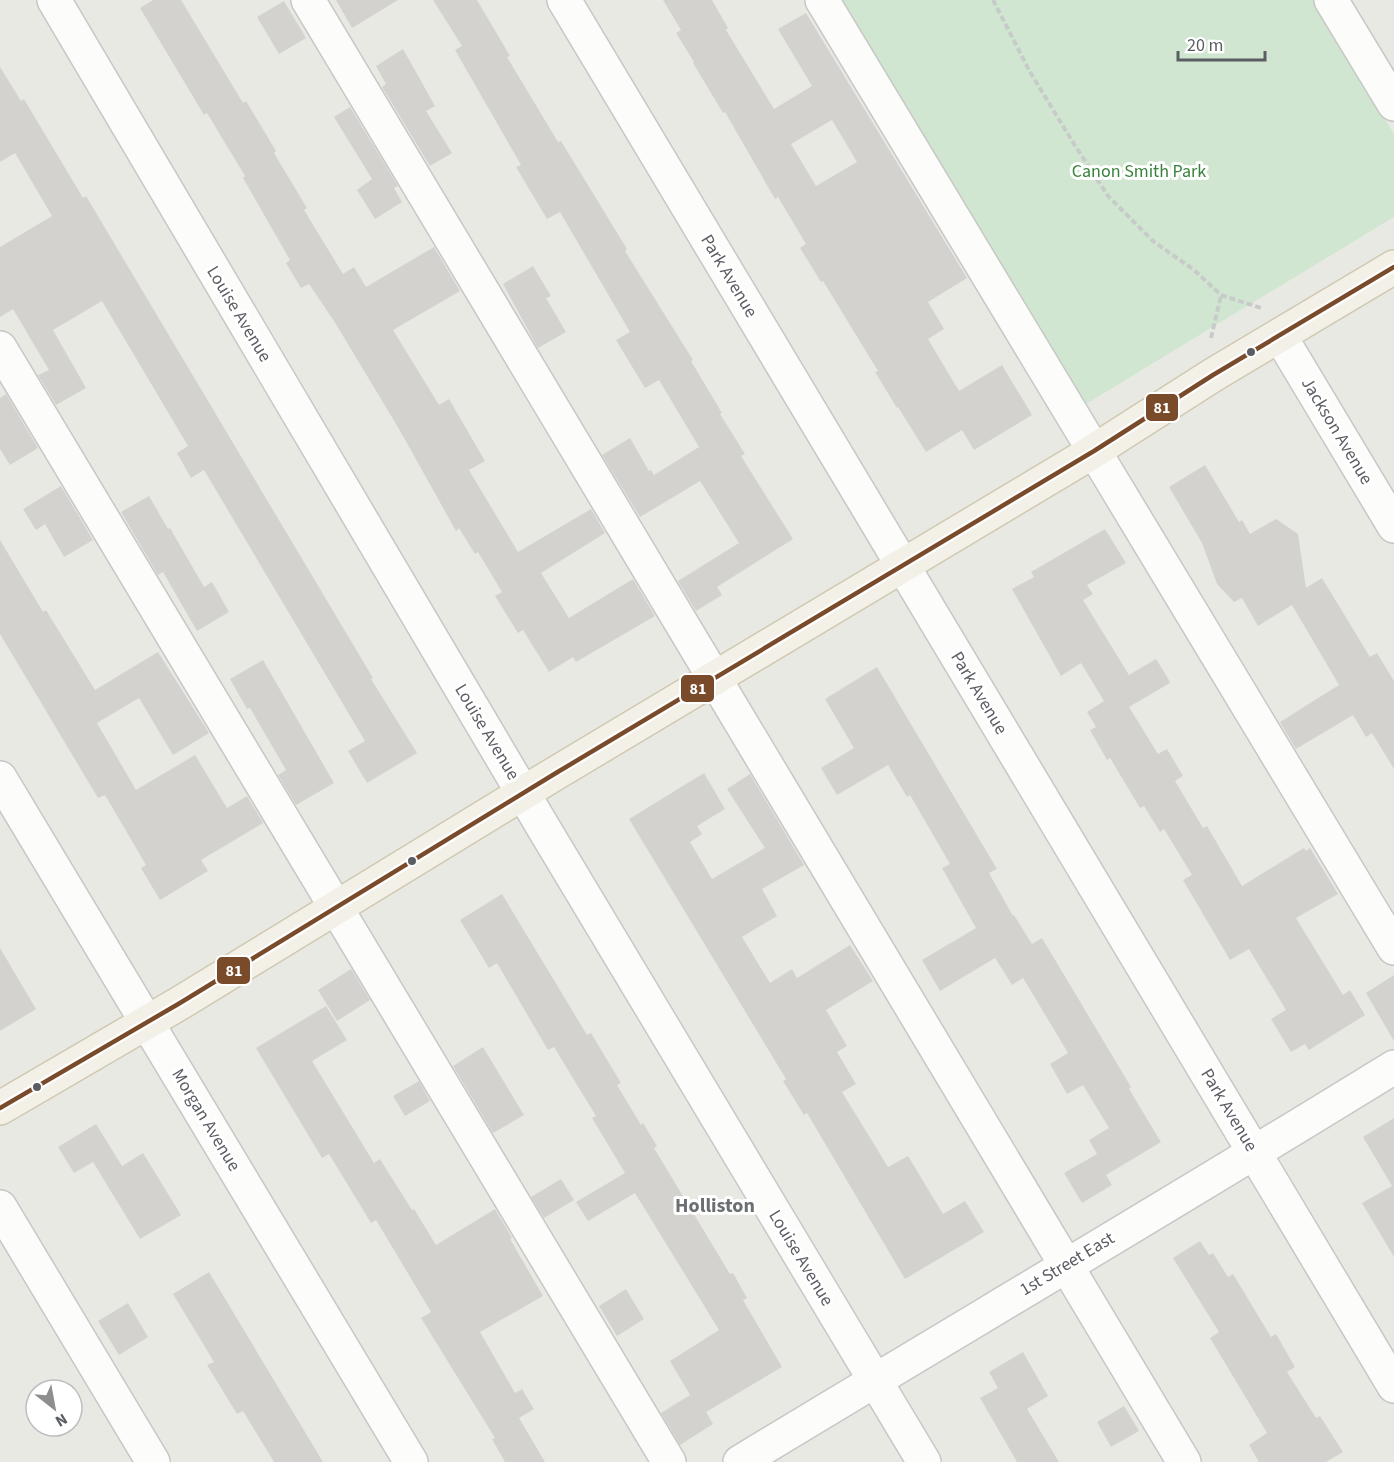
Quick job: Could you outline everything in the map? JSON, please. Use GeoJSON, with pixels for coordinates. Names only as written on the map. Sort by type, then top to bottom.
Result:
{"type":"FeatureCollection","features":[{"type":"Feature","properties":{"kind":"main road"},"geometry":{"type":"LineString","coordinates":[[0,1108],[146,1020],[180,1003],[336,906],[1094,451],[1213,375],[1394,267]]}},
{"type":"Feature","properties":{"kind":"street","name":"Louise Avenue"},"geometry":{"type":"LineString","coordinates":[[54,0],[524,794],[924,1462]]}},
{"type":"Feature","properties":{"kind":"street"},"geometry":{"type":"LineString","coordinates":[[308,0],[1184,1462]]}},
{"type":"Feature","properties":{"kind":"street","name":"Park Avenue"},"geometry":{"type":"LineString","coordinates":[[564,0],[1394,1386]]}},
{"type":"Feature","properties":{"kind":"street"},"geometry":{"type":"LineString","coordinates":[[822,0],[1394,948]]}},
{"type":"Feature","properties":{"kind":"street"},"geometry":{"type":"LineString","coordinates":[[1331,0],[1394,104]]}},
{"type":"Feature","properties":{"kind":"street","name":"Jackson Avenue"},"geometry":{"type":"LineString","coordinates":[[1280,336],[1394,526]]}},
{"type":"Feature","properties":{"kind":"street"},"geometry":{"type":"LineString","coordinates":[[0,348],[669,1462]]}},
{"type":"Feature","properties":{"kind":"street","name":"Morgan Avenue"},"geometry":{"type":"LineString","coordinates":[[0,778],[411,1462]]}},
{"type":"Feature","properties":{"kind":"street","name":"1st Street East"},"geometry":{"type":"LineString","coordinates":[[740,1462],[1394,1067]]}},
{"type":"Feature","properties":{"kind":"street"},"geometry":{"type":"LineString","coordinates":[[0,1207],[153,1462]]}},
{"type":"Feature","properties":{"kind":"path"},"geometry":{"type":"LineString","coordinates":[[993,0],[1030,72],[1108,196],[1153,241],[1194,270],[1221,295],[1261,308],[1271,302]]}},
{"type":"Feature","properties":{"kind":"path"},"geometry":{"type":"LineString","coordinates":[[1211,338],[1221,295]]}},
{"type":"Feature","properties":{"kind":"green space","name":"Canon Smith Park"},"geometry":{"type":"Polygon","coordinates":[[[836,0],[1313,0],[1394,134],[1394,217],[1081,407],[836,0]]]}},
{"type":"Feature","properties":{"kind":"building"},"geometry":{"type":"Polygon","coordinates":[[[153,0],[181,0],[243,103],[246,101],[276,151],[274,153],[307,208],[304,210],[343,274],[354,267],[366,287],[434,247],[460,291],[393,330],[439,405],[449,399],[485,461],[469,470],[518,552],[591,509],[605,533],[541,573],[569,618],[633,579],[655,616],[576,662],[573,657],[549,672],[523,630],[518,633],[495,596],[502,592],[478,552],[475,554],[459,528],[456,531],[399,429],[334,321],[309,284],[301,288],[286,263],[290,260],[243,178],[245,176],[207,113],[204,115],[140,8],[153,0]]]}},
{"type":"Feature","properties":{"kind":"building"},"geometry":{"type":"Polygon","coordinates":[[[336,0],[398,0],[352,28],[336,0]]]}},
{"type":"Feature","properties":{"kind":"building"},"geometry":{"type":"Polygon","coordinates":[[[433,0],[477,0],[510,56],[507,57],[558,142],[561,141],[627,249],[625,251],[693,360],[691,361],[722,413],[720,414],[745,454],[741,456],[793,539],[717,587],[722,595],[696,611],[678,581],[739,543],[700,481],[640,517],[602,455],[630,438],[649,471],[651,470],[654,475],[699,447],[659,380],[645,388],[616,340],[630,332],[560,212],[547,219],[516,167],[521,165],[455,50],[462,46],[433,0]]]}},
{"type":"Feature","properties":{"kind":"building"},"geometry":{"type":"Polygon","coordinates":[[[663,0],[712,0],[728,28],[726,30],[774,109],[812,86],[778,29],[806,13],[967,278],[928,302],[944,329],[928,339],[959,391],[1002,365],[1032,415],[974,450],[962,430],[926,452],[875,372],[878,371],[823,281],[821,282],[800,248],[806,244],[778,197],[775,199],[725,112],[723,113],[693,63],[676,33],[681,30],[663,0]],[[832,120],[791,144],[816,186],[857,162],[832,120]]]}},
{"type":"Feature","properties":{"kind":"building"},"geometry":{"type":"Polygon","coordinates":[[[284,1],[306,38],[279,54],[257,17],[284,1]]]}},
{"type":"Feature","properties":{"kind":"building"},"geometry":{"type":"Polygon","coordinates":[[[403,49],[435,106],[426,111],[452,153],[430,166],[382,87],[386,84],[376,66],[403,49]]]}},
{"type":"Feature","properties":{"kind":"building"},"geometry":{"type":"Polygon","coordinates":[[[0,67],[21,101],[24,99],[83,198],[86,196],[417,753],[367,783],[348,751],[365,741],[204,470],[191,478],[177,453],[188,446],[102,301],[53,330],[86,388],[56,405],[38,375],[49,370],[13,309],[0,317],[0,247],[52,216],[15,153],[0,162],[0,67]]]}},
{"type":"Feature","properties":{"kind":"building"},"geometry":{"type":"Polygon","coordinates":[[[350,107],[398,186],[394,188],[402,202],[375,219],[357,190],[372,179],[334,117],[350,107]]]}},
{"type":"Feature","properties":{"kind":"building"},"geometry":{"type":"Polygon","coordinates":[[[533,266],[551,296],[546,298],[566,332],[538,348],[503,284],[533,266]]]}},
{"type":"Feature","properties":{"kind":"building"},"geometry":{"type":"Polygon","coordinates":[[[6,394],[38,448],[10,465],[0,449],[0,398],[6,394]]]}},
{"type":"Feature","properties":{"kind":"building"},"geometry":{"type":"Polygon","coordinates":[[[1205,465],[1239,522],[1242,520],[1250,534],[1276,519],[1298,534],[1306,588],[1322,578],[1370,657],[1377,653],[1394,681],[1394,769],[1372,733],[1366,737],[1353,715],[1296,749],[1280,722],[1339,685],[1292,605],[1258,626],[1242,598],[1234,602],[1217,584],[1202,543],[1169,487],[1205,465]]]}},
{"type":"Feature","properties":{"kind":"building"},"geometry":{"type":"Polygon","coordinates":[[[61,486],[93,540],[64,557],[45,524],[36,530],[23,509],[61,486]]]}},
{"type":"Feature","properties":{"kind":"building"},"geometry":{"type":"Polygon","coordinates":[[[149,496],[204,587],[212,582],[229,612],[197,631],[163,572],[158,575],[121,512],[149,496]]]}},
{"type":"Feature","properties":{"kind":"building"},"geometry":{"type":"Polygon","coordinates":[[[1105,529],[1126,563],[1087,585],[1093,594],[1083,600],[1129,675],[1156,659],[1169,680],[1170,683],[1129,707],[1158,754],[1167,749],[1183,776],[1175,781],[1203,828],[1207,826],[1242,886],[1304,848],[1306,851],[1310,848],[1338,894],[1296,918],[1343,995],[1350,990],[1365,1015],[1309,1050],[1305,1044],[1291,1052],[1271,1019],[1286,1010],[1249,949],[1230,960],[1183,880],[1192,875],[1164,829],[1160,832],[1144,806],[1140,808],[1110,758],[1107,760],[1090,730],[1096,727],[1087,712],[1104,701],[1081,663],[1061,676],[1012,589],[1034,577],[1031,572],[1105,529]]]}},
{"type":"Feature","properties":{"kind":"building"},"geometry":{"type":"Polygon","coordinates":[[[0,540],[43,612],[46,610],[95,690],[158,652],[209,733],[173,755],[139,698],[97,723],[136,790],[195,755],[227,808],[247,796],[263,823],[201,860],[208,871],[160,900],[141,868],[146,865],[105,795],[98,798],[0,634],[0,540]]]}},
{"type":"Feature","properties":{"kind":"building"},"geometry":{"type":"Polygon","coordinates":[[[263,660],[334,783],[296,805],[278,775],[286,770],[250,708],[247,709],[230,679],[263,660]]]}},
{"type":"Feature","properties":{"kind":"building"},"geometry":{"type":"Polygon","coordinates":[[[877,667],[997,869],[989,873],[1013,916],[1032,944],[1042,938],[1161,1142],[1106,1175],[1112,1185],[1082,1203],[1064,1173],[1097,1154],[1089,1140],[1109,1128],[1083,1085],[1067,1094],[1050,1064],[1068,1053],[1023,978],[1012,985],[995,958],[940,991],[922,960],[976,928],[942,868],[950,864],[910,795],[907,797],[888,765],[837,795],[821,768],[854,748],[825,699],[877,667]]]}},
{"type":"Feature","properties":{"kind":"building"},"geometry":{"type":"Polygon","coordinates":[[[704,773],[725,809],[697,826],[702,834],[690,842],[712,879],[765,848],[727,789],[750,774],[804,865],[762,889],[777,916],[742,937],[770,983],[792,969],[797,978],[850,945],[873,981],[826,1010],[847,1046],[837,1052],[856,1084],[842,1092],[888,1167],[908,1156],[943,1214],[965,1201],[984,1232],[905,1279],[807,1113],[804,1115],[783,1081],[786,1079],[629,819],[704,773]]]}},
{"type":"Feature","properties":{"kind":"building"},"geometry":{"type":"Polygon","coordinates":[[[502,894],[587,1035],[591,1033],[621,1083],[617,1085],[641,1125],[643,1123],[657,1146],[654,1148],[730,1274],[733,1273],[747,1298],[743,1300],[782,1367],[706,1412],[713,1424],[680,1445],[661,1413],[690,1395],[670,1361],[719,1330],[635,1193],[588,1221],[576,1202],[625,1173],[592,1118],[596,1116],[554,1047],[548,1050],[497,963],[489,968],[460,920],[502,894]]]}},
{"type":"Feature","properties":{"kind":"building"},"geometry":{"type":"Polygon","coordinates":[[[0,948],[36,1009],[0,1031],[0,948]]]}},
{"type":"Feature","properties":{"kind":"building"},"geometry":{"type":"Polygon","coordinates":[[[351,969],[370,1000],[337,1021],[318,990],[351,969]]]}},
{"type":"Feature","properties":{"kind":"building"},"geometry":{"type":"Polygon","coordinates":[[[1394,975],[1394,1041],[1366,993],[1394,975]]]}},
{"type":"Feature","properties":{"kind":"building"},"geometry":{"type":"Polygon","coordinates":[[[326,1006],[347,1040],[312,1061],[374,1163],[380,1159],[436,1245],[495,1209],[543,1296],[480,1332],[515,1393],[522,1389],[534,1409],[519,1418],[545,1462],[505,1462],[492,1439],[495,1438],[421,1318],[431,1312],[376,1220],[371,1223],[329,1154],[322,1158],[256,1048],[326,1006]]]}},
{"type":"Feature","properties":{"kind":"building"},"geometry":{"type":"Polygon","coordinates":[[[483,1047],[524,1115],[493,1133],[453,1066],[483,1047]]]}},
{"type":"Feature","properties":{"kind":"building"},"geometry":{"type":"Polygon","coordinates":[[[419,1081],[430,1101],[405,1116],[393,1096],[419,1081]]]}},
{"type":"Feature","properties":{"kind":"building"},"geometry":{"type":"Polygon","coordinates":[[[1394,1118],[1394,1257],[1362,1203],[1392,1186],[1363,1137],[1394,1118]]]}},
{"type":"Feature","properties":{"kind":"building"},"geometry":{"type":"Polygon","coordinates":[[[96,1124],[122,1166],[143,1153],[181,1215],[140,1239],[93,1162],[74,1173],[58,1147],[96,1124]]]}},
{"type":"Feature","properties":{"kind":"building"},"geometry":{"type":"Polygon","coordinates":[[[561,1179],[574,1200],[544,1218],[531,1197],[561,1179]]]}},
{"type":"Feature","properties":{"kind":"building"},"geometry":{"type":"Polygon","coordinates":[[[1200,1241],[1209,1255],[1213,1253],[1228,1277],[1233,1274],[1271,1337],[1276,1334],[1295,1367],[1287,1372],[1316,1418],[1320,1416],[1343,1452],[1326,1462],[1259,1462],[1249,1445],[1267,1433],[1210,1338],[1219,1332],[1173,1258],[1200,1241]]]}},
{"type":"Feature","properties":{"kind":"building"},"geometry":{"type":"Polygon","coordinates":[[[209,1272],[323,1462],[274,1462],[243,1411],[237,1414],[207,1365],[214,1362],[173,1294],[209,1272]]]}},
{"type":"Feature","properties":{"kind":"building"},"geometry":{"type":"Polygon","coordinates":[[[626,1289],[644,1319],[617,1336],[599,1306],[626,1289]]]}},
{"type":"Feature","properties":{"kind":"building"},"geometry":{"type":"Polygon","coordinates":[[[128,1303],[148,1337],[119,1355],[98,1321],[128,1303]]]}},
{"type":"Feature","properties":{"kind":"building"},"geometry":{"type":"Polygon","coordinates":[[[1023,1352],[1048,1396],[1027,1409],[1059,1462],[1017,1462],[980,1398],[998,1388],[989,1372],[1023,1352]]]}},
{"type":"Feature","properties":{"kind":"building"},"geometry":{"type":"Polygon","coordinates":[[[1124,1406],[1139,1431],[1111,1447],[1097,1422],[1124,1406]]]}},
{"type":"Feature","properties":{"kind":"transit line","name":"81"},"geometry":{"type":"LineString","coordinates":[[0,1108],[180,1003],[556,773],[1094,451],[1213,375],[1394,267]]}},
{"type":"Feature","properties":{"kind":"district","name":"Holliston"},"geometry":{"type":"Point","coordinates":[715,1206]}}]}
